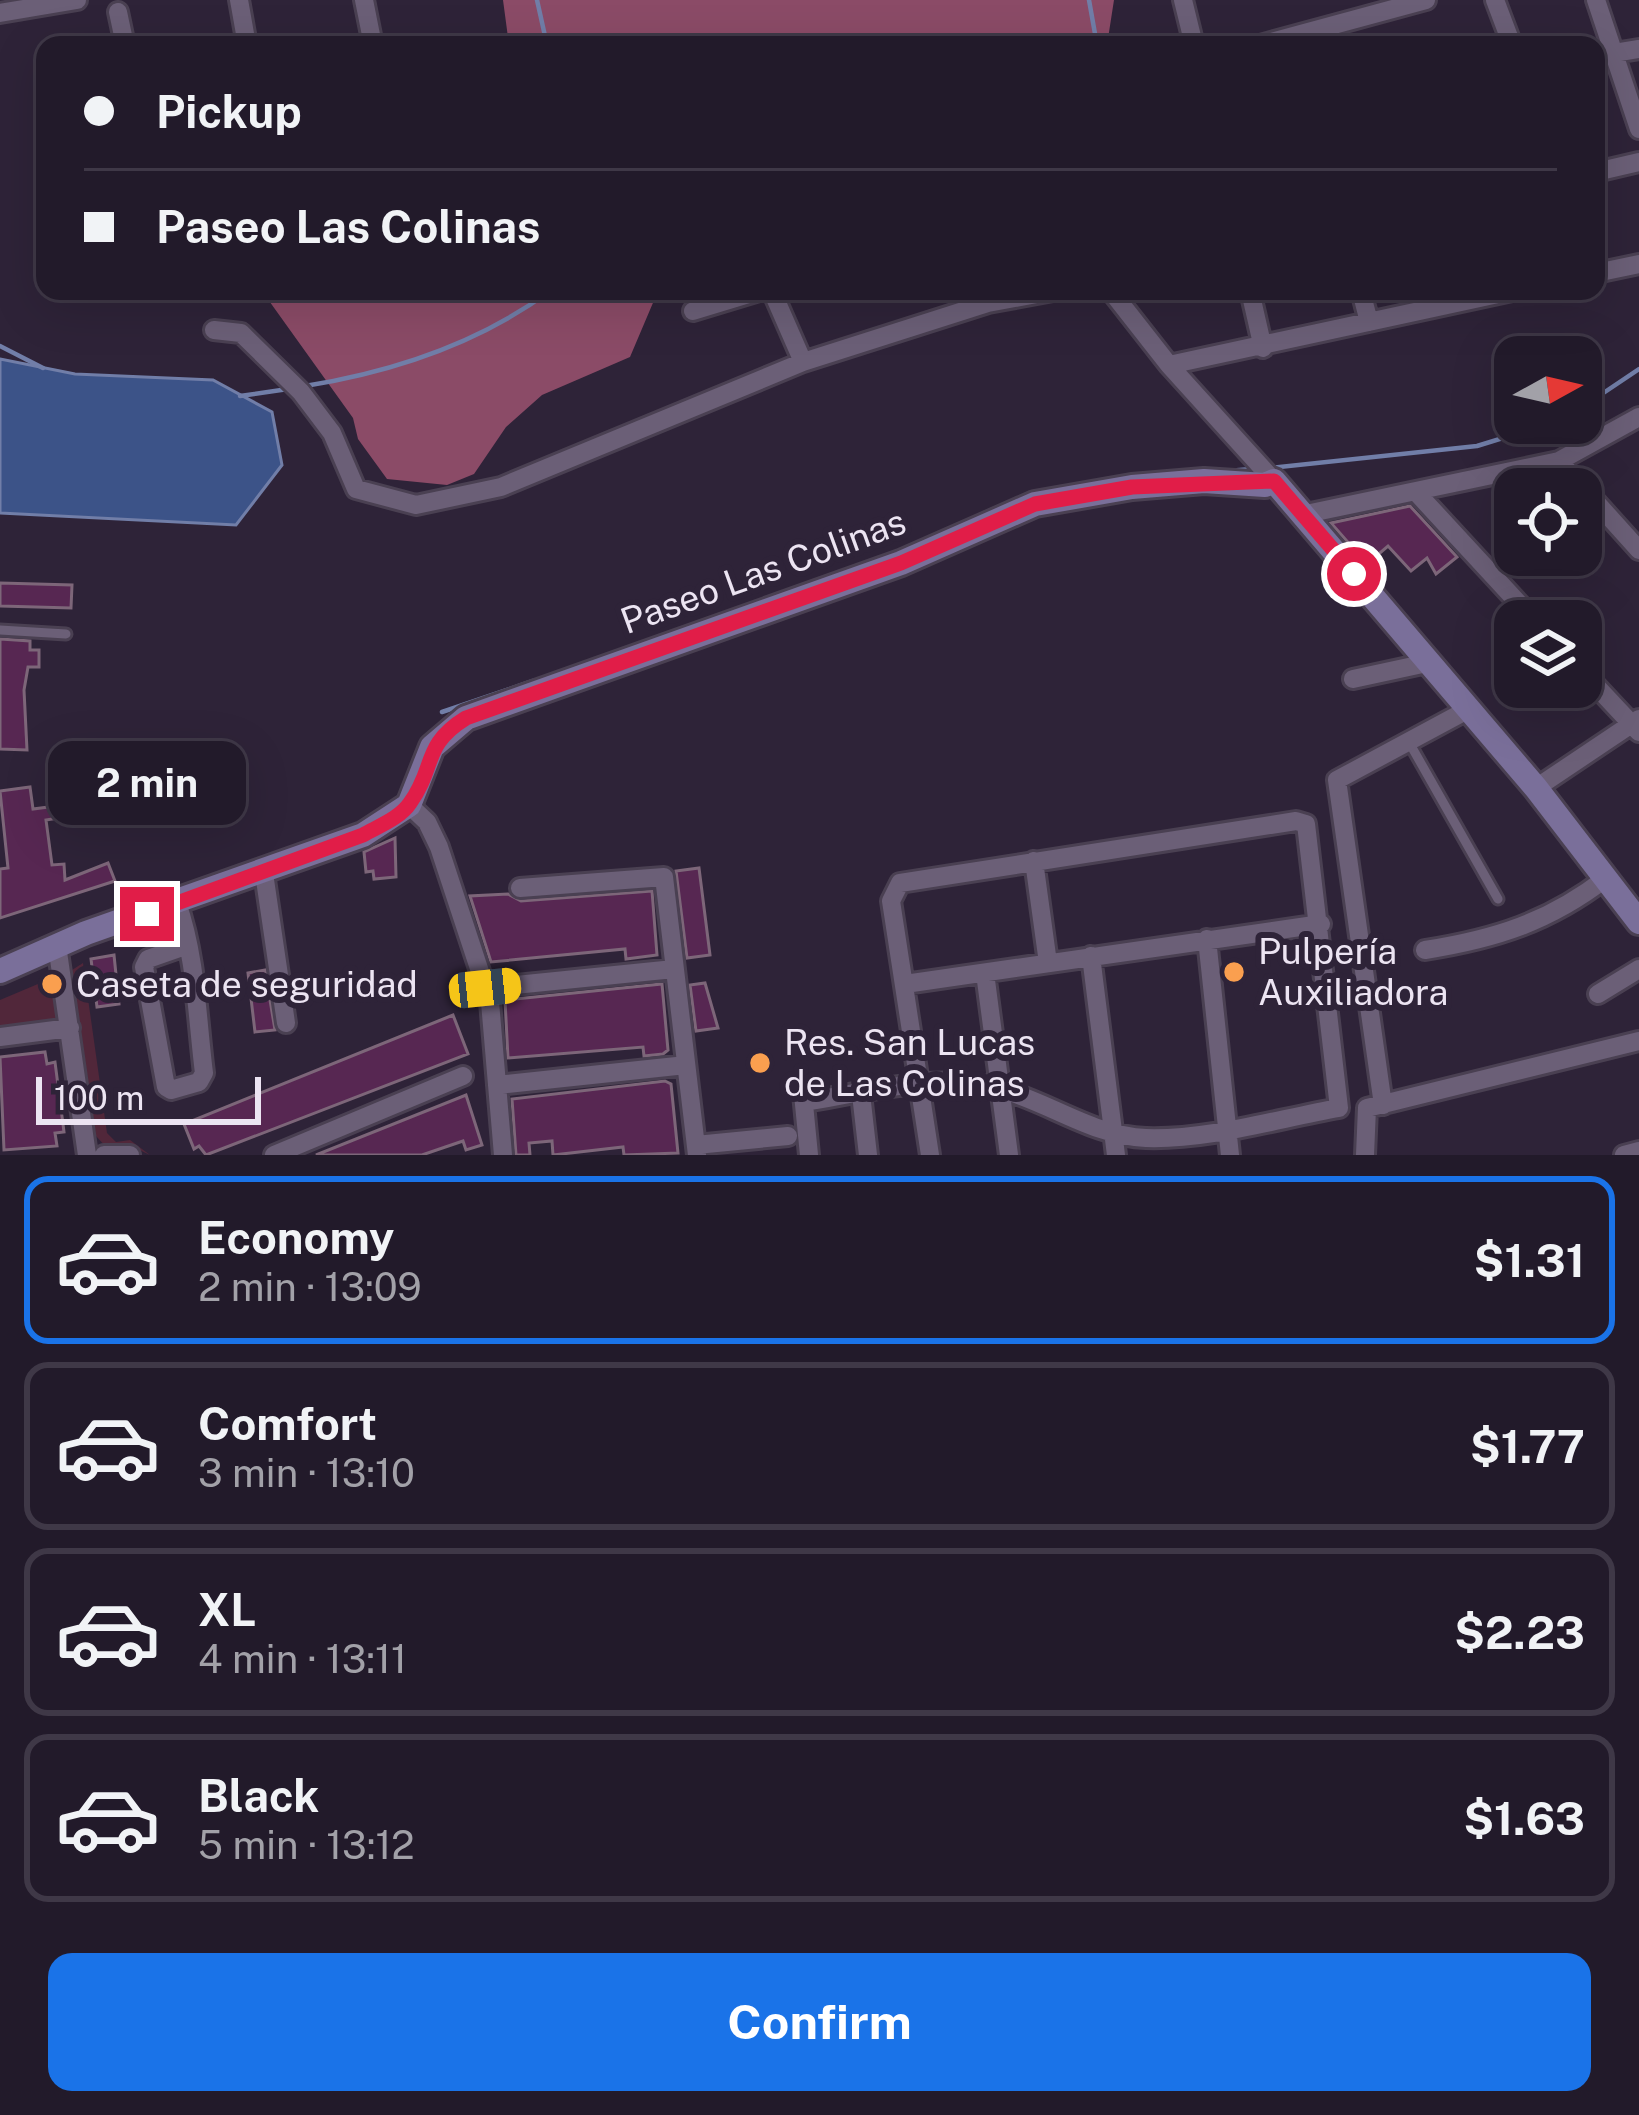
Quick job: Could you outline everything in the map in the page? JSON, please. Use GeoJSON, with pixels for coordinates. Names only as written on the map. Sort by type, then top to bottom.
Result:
{"type":"FeatureCollection","features":[{"type":"Feature","properties":{"kind":"street"},"geometry":{"type":"LineString","coordinates":[[0,14],[77,0]]}},
{"type":"Feature","properties":{"kind":"street"},"geometry":{"type":"LineString","coordinates":[[238,0],[245,36]]}},
{"type":"Feature","properties":{"kind":"street"},"geometry":{"type":"LineString","coordinates":[[364,0],[371,36]]}},
{"type":"Feature","properties":{"kind":"street"},"geometry":{"type":"LineString","coordinates":[[1183,0],[1192,36]]}},
{"type":"Feature","properties":{"kind":"street"},"geometry":{"type":"LineString","coordinates":[[1311,36],[1426,0]]}},
{"type":"Feature","properties":{"kind":"street"},"geometry":{"type":"LineString","coordinates":[[1495,0],[1509,36]]}},
{"type":"Feature","properties":{"kind":"street"},"geometry":{"type":"LineString","coordinates":[[1596,0],[1603,36]]}},
{"type":"Feature","properties":{"kind":"street"},"geometry":{"type":"LineString","coordinates":[[118,12],[123,36]]}},
{"type":"Feature","properties":{"kind":"street"},"geometry":{"type":"LineString","coordinates":[[1639,49],[1606,54],[1639,129]]}},
{"type":"Feature","properties":{"kind":"street"},"geometry":{"type":"LineString","coordinates":[[1605,170],[1639,162]]}},
{"type":"Feature","properties":{"kind":"street"},"geometry":{"type":"LineString","coordinates":[[1605,271],[1639,264]]}},
{"type":"Feature","properties":{"kind":"street"},"geometry":{"type":"LineString","coordinates":[[693,311],[730,300]]}},
{"type":"Feature","properties":{"kind":"street"},"geometry":{"type":"LineString","coordinates":[[776,300],[802,362]]}},
{"type":"Feature","properties":{"kind":"street"},"geometry":{"type":"LineString","coordinates":[[214,330],[241,333],[301,392],[332,433],[356,489],[416,506],[501,487],[802,362],[1004,300]]}},
{"type":"Feature","properties":{"kind":"street"},"geometry":{"type":"LineString","coordinates":[[1119,300],[1169,365],[1306,514],[1536,788],[1639,922]]}},
{"type":"Feature","properties":{"kind":"street"},"geometry":{"type":"LineString","coordinates":[[1252,300],[1263,348]]}},
{"type":"Feature","properties":{"kind":"street"},"geometry":{"type":"LineString","coordinates":[[1363,300],[1369,322]]}},
{"type":"Feature","properties":{"kind":"street"},"geometry":{"type":"LineString","coordinates":[[1169,365],[1470,300]]}},
{"type":"Feature","properties":{"kind":"street"},"geometry":{"type":"LineString","coordinates":[[1306,514],[1340,502],[1416,492],[1558,460],[1639,417]]}},
{"type":"Feature","properties":{"kind":"street"},"geometry":{"type":"LineString","coordinates":[[1558,460],[1639,550]]}},
{"type":"Feature","properties":{"kind":"street","name":"Paseo Las Colinas"},"geometry":{"type":"LineString","coordinates":[[409,805],[432,747],[466,718],[901,563],[1035,504],[1132,487],[1271,478]]}},
{"type":"Feature","properties":{"kind":"street"},"geometry":{"type":"LineString","coordinates":[[1416,492],[1516,600]]}},
{"type":"Feature","properties":{"kind":"street"},"geometry":{"type":"LineString","coordinates":[[1353,679],[1427,663]]}},
{"type":"Feature","properties":{"kind":"street"},"geometry":{"type":"LineString","coordinates":[[1536,788],[1636,725],[1602,691]]}},
{"type":"Feature","properties":{"kind":"street"},"geometry":{"type":"LineString","coordinates":[[1364,1155],[1371,1109],[1337,780],[1468,709]]}},
{"type":"Feature","properties":{"kind":"street"},"geometry":{"type":"LineString","coordinates":[[0,971],[57,945],[363,835],[409,805],[427,822],[439,847],[485,988],[503,1155]]}},
{"type":"Feature","properties":{"kind":"street"},"geometry":{"type":"LineString","coordinates":[[930,1155],[891,901],[900,883],[1302,821],[1308,830],[1321,923],[1339,1108]]}},
{"type":"Feature","properties":{"kind":"street"},"geometry":{"type":"LineString","coordinates":[[1034,861],[1048,963]]}},
{"type":"Feature","properties":{"kind":"street"},"geometry":{"type":"LineString","coordinates":[[264,873],[286,1023]]}},
{"type":"Feature","properties":{"kind":"street"},"geometry":{"type":"LineString","coordinates":[[520,889],[664,877],[697,1150],[746,1148],[788,1136]]}},
{"type":"Feature","properties":{"kind":"street"},"geometry":{"type":"LineString","coordinates":[[1425,950],[1486,940],[1536,924],[1606,878]]}},
{"type":"Feature","properties":{"kind":"street"},"geometry":{"type":"LineString","coordinates":[[177,903],[188,945],[204,1073],[199,1082],[171,1090],[166,1088],[144,967],[148,958],[188,945]]}},
{"type":"Feature","properties":{"kind":"street"},"geometry":{"type":"LineString","coordinates":[[905,984],[1321,923]]}},
{"type":"Feature","properties":{"kind":"street"},"geometry":{"type":"LineString","coordinates":[[1207,939],[1230,1155]]}},
{"type":"Feature","properties":{"kind":"street"},"geometry":{"type":"LineString","coordinates":[[57,945],[86,1149],[130,1155]]}},
{"type":"Feature","properties":{"kind":"street"},"geometry":{"type":"LineString","coordinates":[[1091,956],[1116,1155]]}},
{"type":"Feature","properties":{"kind":"street"},"geometry":{"type":"LineString","coordinates":[[485,988],[674,969]]}},
{"type":"Feature","properties":{"kind":"street"},"geometry":{"type":"LineString","coordinates":[[1598,994],[1639,969]]}},
{"type":"Feature","properties":{"kind":"street"},"geometry":{"type":"LineString","coordinates":[[985,973],[1010,1155]]}},
{"type":"Feature","properties":{"kind":"street"},"geometry":{"type":"LineString","coordinates":[[0,1037],[70,1028]]}},
{"type":"Feature","properties":{"kind":"street"},"geometry":{"type":"LineString","coordinates":[[809,1155],[804,1098],[965,1083],[1000,1089],[1113,1133],[1145,1138],[1339,1108],[1371,1109],[1639,1041]]}},
{"type":"Feature","properties":{"kind":"street"},"geometry":{"type":"LineString","coordinates":[[497,1085],[686,1065]]}},
{"type":"Feature","properties":{"kind":"street"},"geometry":{"type":"LineString","coordinates":[[274,1155],[463,1076]]}},
{"type":"Feature","properties":{"kind":"street"},"geometry":{"type":"LineString","coordinates":[[861,1094],[868,1155]]}},
{"type":"Feature","properties":{"kind":"street"},"geometry":{"type":"LineString","coordinates":[[1624,1155],[1639,1151]]}},
{"type":"Feature","properties":{"kind":"lane"},"geometry":{"type":"LineString","coordinates":[[0,630],[66,634]]}},
{"type":"Feature","properties":{"kind":"lane"},"geometry":{"type":"LineString","coordinates":[[1410,744],[1498,899]]}},
{"type":"Feature","properties":{"kind":"shaded area"},"geometry":{"type":"Polygon","coordinates":[[[503,0],[1114,0],[1108,36],[508,36],[503,0]]]}},
{"type":"Feature","properties":{"kind":"shaded area"},"geometry":{"type":"Polygon","coordinates":[[[268,300],[654,300],[630,357],[542,395],[506,427],[474,474],[447,485],[387,479],[358,439],[353,418],[268,300]]]}},
{"type":"Feature","properties":{"kind":"shaded area"},"geometry":{"type":"Polygon","coordinates":[[[83,963],[107,1133],[116,1142],[130,1140],[150,1155],[129,1145],[107,1148],[96,1136],[72,970],[83,963]]]}},
{"type":"Feature","properties":{"kind":"shaded area"},"geometry":{"type":"Polygon","coordinates":[[[45,981],[46,991],[58,990],[63,1020],[0,1028],[0,1000],[45,981]]]}},
{"type":"Feature","properties":{"kind":"water"},"geometry":{"type":"Polygon","coordinates":[[[0,359],[75,374],[213,380],[272,412],[282,465],[236,525],[0,513],[0,359]]]}},
{"type":"Feature","properties":{"kind":"building"},"geometry":{"type":"Polygon","coordinates":[[[1410,506],[1457,557],[1436,574],[1427,558],[1411,571],[1388,546],[1367,564],[1331,523],[1410,506]]]}},
{"type":"Feature","properties":{"kind":"building"},"geometry":{"type":"Polygon","coordinates":[[[0,583],[72,585],[71,608],[0,606],[0,583]]]}},
{"type":"Feature","properties":{"kind":"building"},"geometry":{"type":"Polygon","coordinates":[[[0,639],[30,641],[30,650],[39,650],[39,667],[28,667],[24,690],[27,750],[0,749],[0,639]]]}},
{"type":"Feature","properties":{"kind":"building"},"geometry":{"type":"Polygon","coordinates":[[[30,787],[33,809],[64,805],[65,817],[46,820],[52,865],[64,864],[65,880],[108,863],[115,881],[0,918],[0,869],[8,868],[0,791],[30,787]]]}},
{"type":"Feature","properties":{"kind":"building"},"geometry":{"type":"Polygon","coordinates":[[[395,838],[396,877],[374,879],[373,871],[366,872],[364,852],[395,838]]]}},
{"type":"Feature","properties":{"kind":"building"},"geometry":{"type":"Polygon","coordinates":[[[699,868],[710,955],[687,958],[676,871],[699,868]]]}},
{"type":"Feature","properties":{"kind":"building"},"geometry":{"type":"Polygon","coordinates":[[[652,891],[657,955],[626,959],[625,949],[491,962],[470,896],[508,894],[521,901],[652,891]]]}},
{"type":"Feature","properties":{"kind":"building"},"geometry":{"type":"Polygon","coordinates":[[[114,955],[119,1004],[97,1007],[91,959],[114,955]]]}},
{"type":"Feature","properties":{"kind":"building"},"geometry":{"type":"Polygon","coordinates":[[[265,970],[275,1030],[255,1032],[248,973],[265,970]]]}},
{"type":"Feature","properties":{"kind":"building"},"geometry":{"type":"Polygon","coordinates":[[[705,983],[718,1028],[696,1031],[690,985],[705,983]]]}},
{"type":"Feature","properties":{"kind":"building"},"geometry":{"type":"Polygon","coordinates":[[[662,984],[668,1050],[663,1054],[644,1056],[643,1047],[508,1058],[505,1000],[662,984]]]}},
{"type":"Feature","properties":{"kind":"building"},"geometry":{"type":"Polygon","coordinates":[[[453,1015],[468,1054],[206,1155],[199,1146],[194,1149],[184,1124],[453,1015]]]}},
{"type":"Feature","properties":{"kind":"building"},"geometry":{"type":"Polygon","coordinates":[[[45,1052],[47,1064],[55,1062],[64,1132],[55,1133],[57,1146],[4,1150],[0,1057],[45,1052]]]}},
{"type":"Feature","properties":{"kind":"building"},"geometry":{"type":"Polygon","coordinates":[[[671,1084],[678,1153],[624,1155],[623,1147],[553,1155],[552,1141],[529,1143],[530,1155],[516,1155],[512,1099],[671,1084]]]}},
{"type":"Feature","properties":{"kind":"building"},"geometry":{"type":"Polygon","coordinates":[[[466,1095],[482,1145],[466,1150],[463,1141],[422,1155],[316,1155],[466,1095]]]}},
{"type":"Feature","properties":{"kind":"waterway"},"geometry":{"type":"LineString","coordinates":[[537,0],[545,36]]}},
{"type":"Feature","properties":{"kind":"waterway"},"geometry":{"type":"LineString","coordinates":[[1089,0],[1095,36]]}},
{"type":"Feature","properties":{"kind":"waterway"},"geometry":{"type":"LineString","coordinates":[[305,386],[434,353],[536,300]]}},
{"type":"Feature","properties":{"kind":"waterway"},"geometry":{"type":"LineString","coordinates":[[0,346],[43,368]]}},
{"type":"Feature","properties":{"kind":"waterway"},"geometry":{"type":"LineString","coordinates":[[1602,394],[1639,369]]}},
{"type":"Feature","properties":{"kind":"waterway"},"geometry":{"type":"LineString","coordinates":[[240,396],[288,389]]}},
{"type":"Feature","properties":{"kind":"waterway"},"geometry":{"type":"LineString","coordinates":[[1269,468],[1494,441]]}},
{"type":"Feature","properties":{"kind":"waterway"},"geometry":{"type":"LineString","coordinates":[[1227,471],[1252,469]]}},
{"type":"Feature","properties":{"kind":"waterway"},"geometry":{"type":"LineString","coordinates":[[1156,473],[1198,470]]}},
{"type":"Feature","properties":{"kind":"waterway"},"geometry":{"type":"LineString","coordinates":[[938,534],[998,507]]}},
{"type":"Feature","properties":{"kind":"waterway"},"geometry":{"type":"LineString","coordinates":[[442,712],[533,681]]}},
{"type":"Feature","properties":{"kind":"place","name":"Pulpería Auxiliadora"},"geometry":{"type":"Point","coordinates":[1234,972]}},
{"type":"Feature","properties":{"kind":"place","name":"Caseta de seguridad"},"geometry":{"type":"Point","coordinates":[52,984]}},
{"type":"Feature","properties":{"kind":"place","name":"Res. San Lucas de Las Colinas"},"geometry":{"type":"Point","coordinates":[760,1063]}},
{"type":"Feature","properties":{"kind":"route"},"geometry":{"type":"LineString","coordinates":[[147,914],[363,835],[394,818],[409,805],[432,747],[443,732],[466,718],[752,612],[901,563],[1035,504],[1132,487],[1204,481],[1265,485],[1274,481],[1354,574]]}}]}
